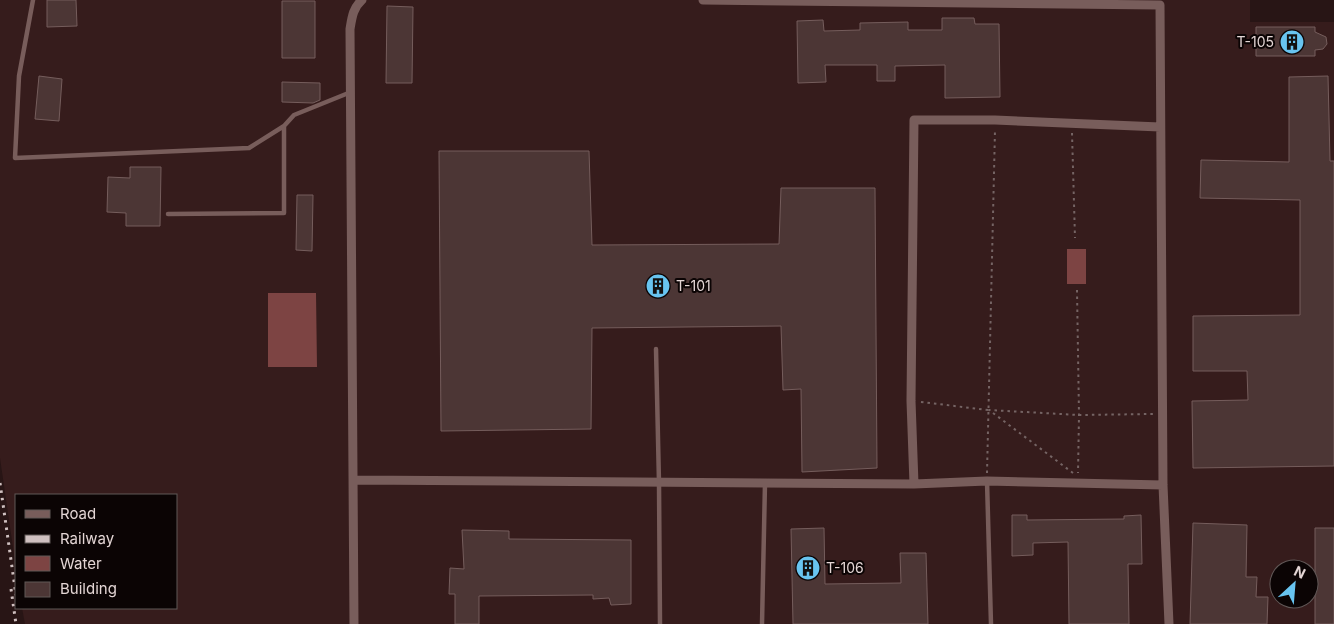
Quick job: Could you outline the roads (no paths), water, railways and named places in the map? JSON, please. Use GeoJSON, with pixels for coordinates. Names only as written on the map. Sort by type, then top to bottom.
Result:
{"type":"FeatureCollection","features":[{"type":"Feature","properties":{"kind":"street"},"geometry":{"type":"LineString","coordinates":[[354,624],[352,91],[350,29],[352,15],[357,4],[362,0]]}},
{"type":"Feature","properties":{"kind":"street"},"geometry":{"type":"LineString","coordinates":[[703,0],[1160,3],[1163,485],[1169,624]]}},
{"type":"Feature","properties":{"kind":"street"},"geometry":{"type":"LineString","coordinates":[[914,484],[911,401],[914,120],[995,120],[1160,127]]}},
{"type":"Feature","properties":{"kind":"street"},"geometry":{"type":"LineString","coordinates":[[354,480],[914,484],[987,481],[1163,485]]}},
{"type":"Feature","properties":{"kind":"lane"},"geometry":{"type":"LineString","coordinates":[[33,0],[19,76],[15,158],[250,148],[284,126],[294,115],[352,91]]}},
{"type":"Feature","properties":{"kind":"lane"},"geometry":{"type":"LineString","coordinates":[[168,214],[284,213],[284,126]]}},
{"type":"Feature","properties":{"kind":"lane"},"geometry":{"type":"LineString","coordinates":[[656,349],[660,624]]}},
{"type":"Feature","properties":{"kind":"lane"},"geometry":{"type":"LineString","coordinates":[[987,481],[991,624]]}},
{"type":"Feature","properties":{"kind":"lane"},"geometry":{"type":"LineString","coordinates":[[762,624],[764,483]]}},
{"type":"Feature","properties":{"kind":"water"},"geometry":{"type":"Polygon","coordinates":[[[1067,249],[1086,249],[1086,284],[1067,284],[1067,249]]]}},
{"type":"Feature","properties":{"kind":"water"},"geometry":{"type":"Polygon","coordinates":[[[268,293],[316,293],[317,367],[268,367],[268,293]]]}},
{"type":"Feature","properties":{"kind":"railway"},"geometry":{"type":"LineString","coordinates":[[0,483],[15,588]]}},
{"type":"Feature","properties":{"kind":"railway"},"geometry":{"type":"LineString","coordinates":[[11,589],[16,624]]}},
{"type":"Feature","properties":{"kind":"place","name":"Т-105"},"geometry":{"type":"Point","coordinates":[1292,42]}},
{"type":"Feature","properties":{"kind":"place","name":"Т-101"},"geometry":{"type":"Point","coordinates":[658,286]}},
{"type":"Feature","properties":{"kind":"place","name":"Т-106"},"geometry":{"type":"Point","coordinates":[808,568]}}]}
